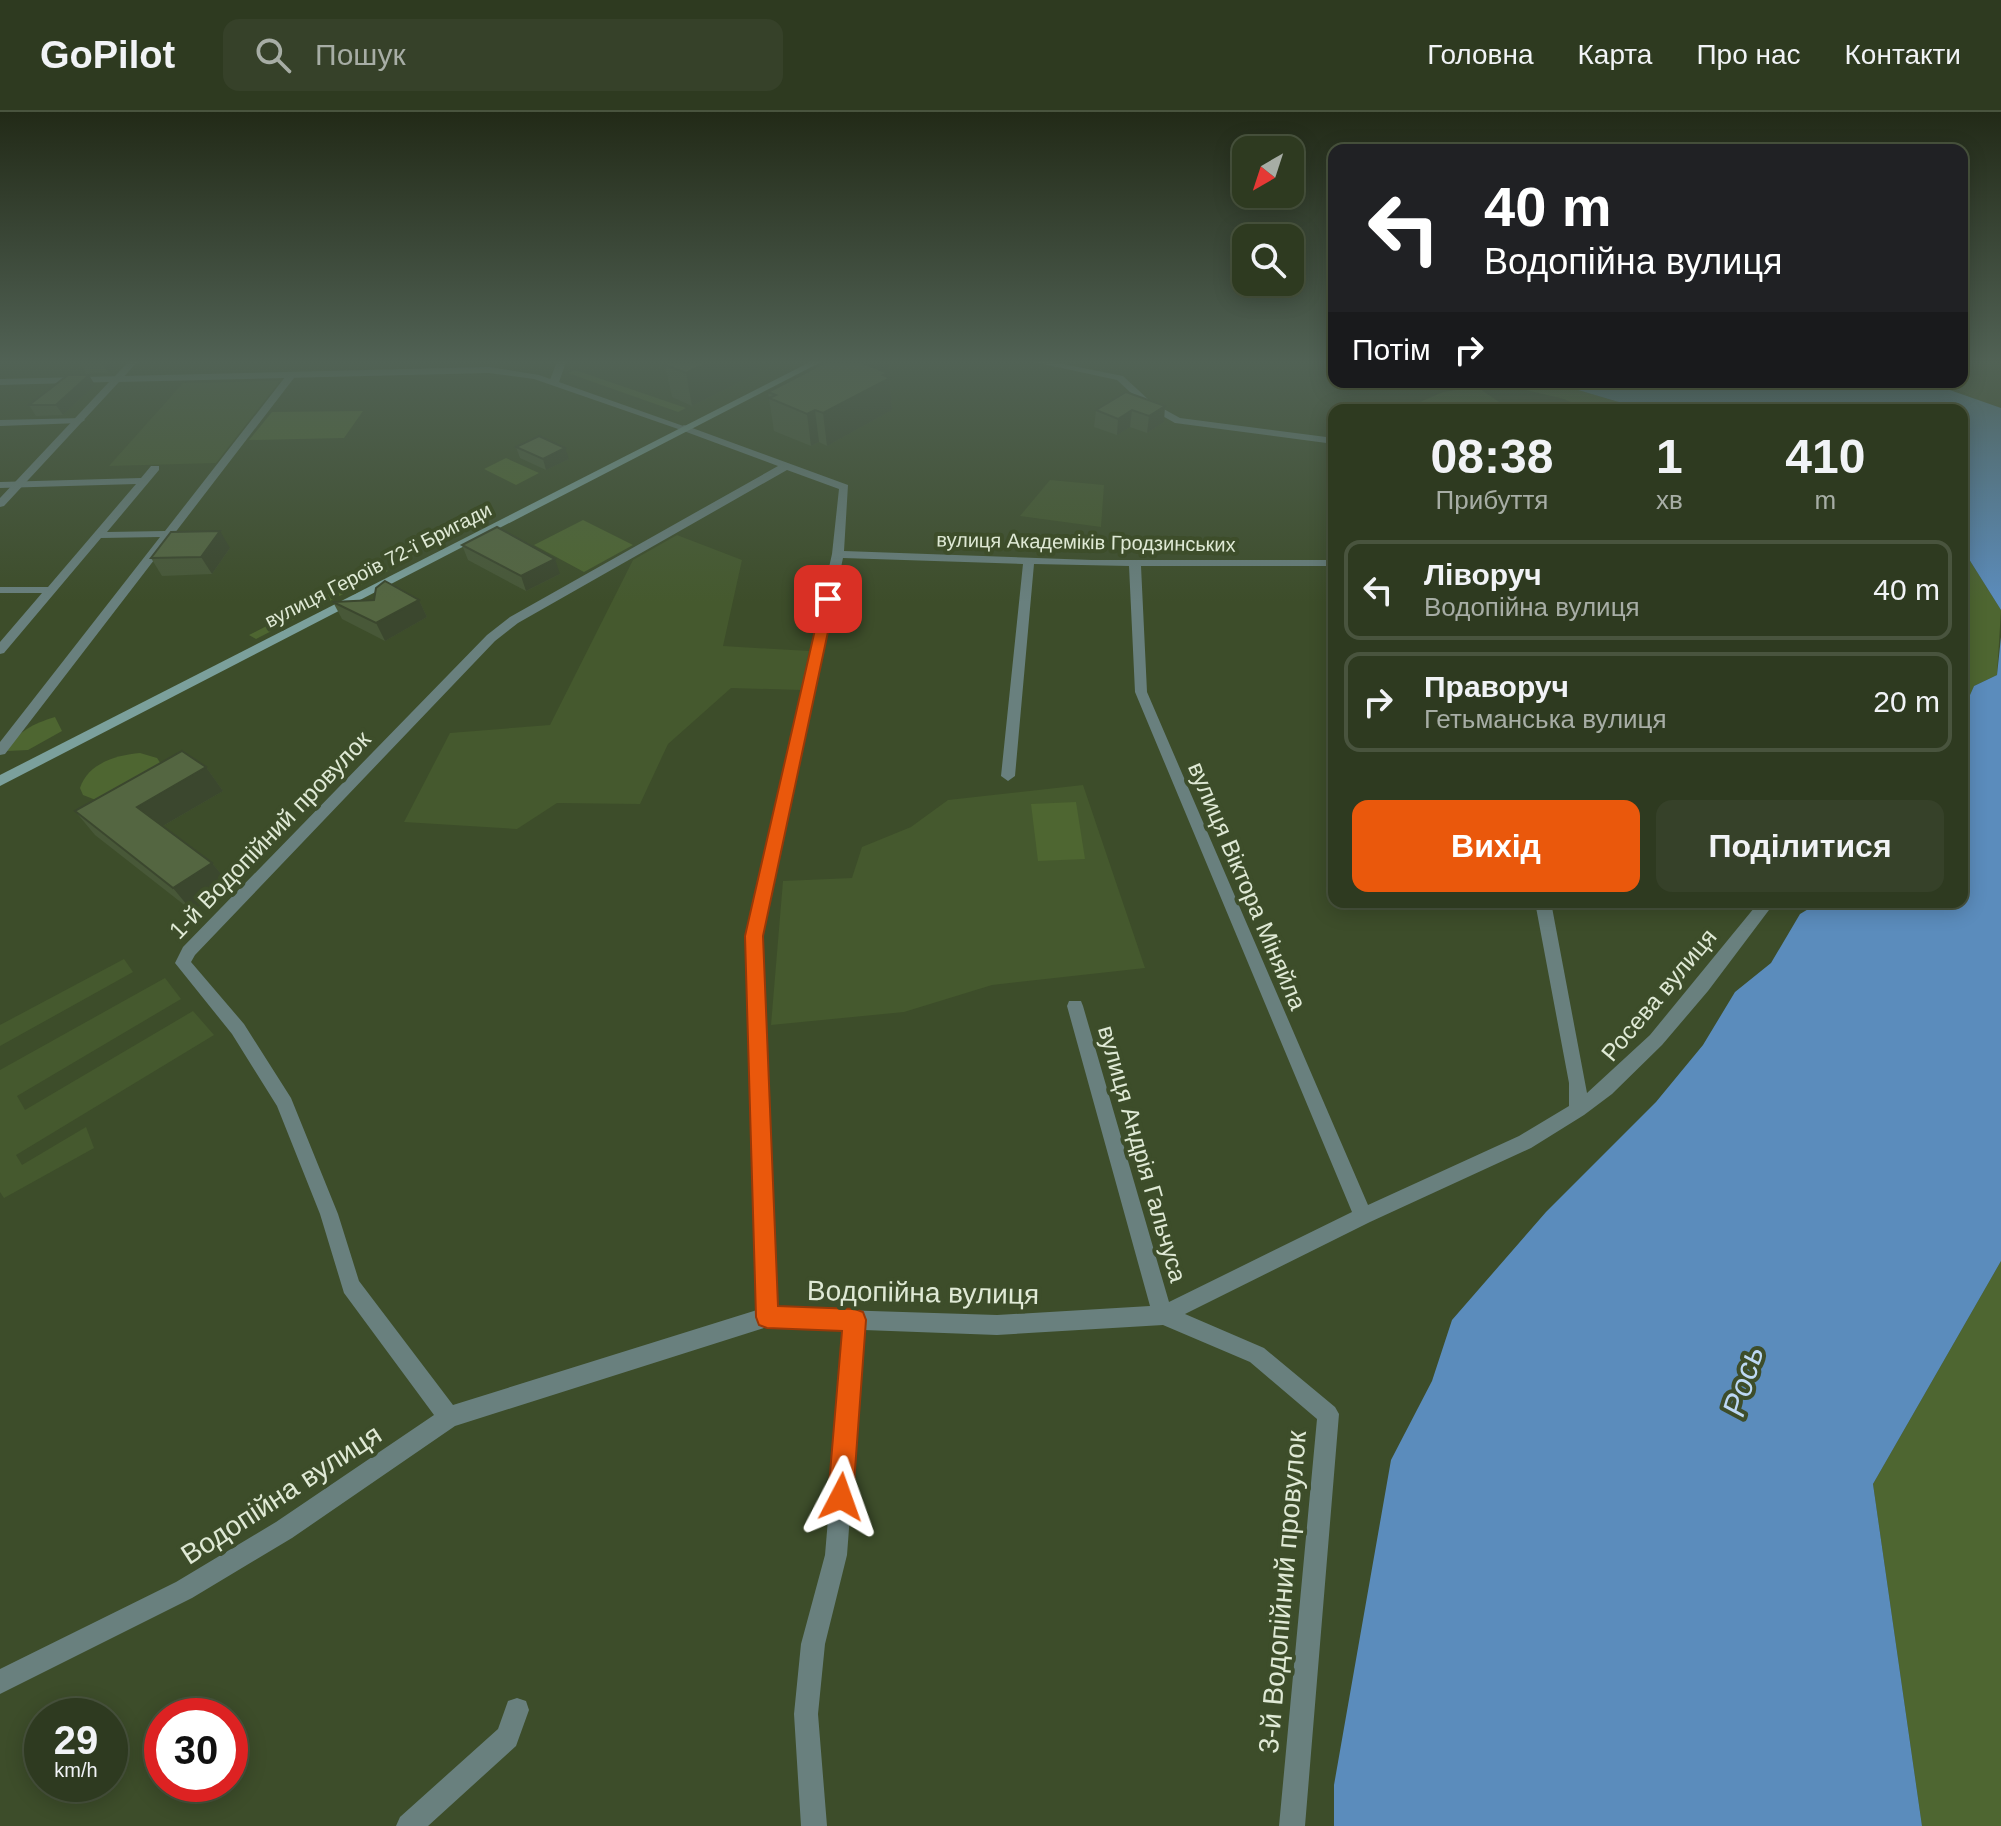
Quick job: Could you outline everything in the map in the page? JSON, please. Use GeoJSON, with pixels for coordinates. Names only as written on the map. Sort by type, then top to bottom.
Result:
{"type":"FeatureCollection","features":[{"type":"Feature","properties":{"kind":"main road","name":"вулиця Героїв 72-ї Бригади"},"geometry":{"type":"LineString","coordinates":[[0,781],[657,442]]}},
{"type":"Feature","properties":{"kind":"street"},"geometry":{"type":"LineString","coordinates":[[0,504],[59,442]]}},
{"type":"Feature","properties":{"kind":"street"},"geometry":{"type":"LineString","coordinates":[[0,751],[239,442]]}},
{"type":"Feature","properties":{"kind":"street"},"geometry":{"type":"LineString","coordinates":[[722,442],[844,487],[838,554],[754,936],[767,1317]]}},
{"type":"Feature","properties":{"kind":"street","name":"1-й Водопійний провулок"},"geometry":{"type":"LineString","coordinates":[[449,1417],[351,1286],[329,1214],[285,1103],[238,1029],[183,963],[189,951],[491,638],[514,620],[786,466]]}},
{"type":"Feature","properties":{"kind":"street"},"geometry":{"type":"LineString","coordinates":[[0,650],[155,468]]}},
{"type":"Feature","properties":{"kind":"street"},"geometry":{"type":"LineString","coordinates":[[0,485],[144,481]]}},
{"type":"Feature","properties":{"kind":"street"},"geometry":{"type":"LineString","coordinates":[[98,535],[168,534]]}},
{"type":"Feature","properties":{"kind":"street","name":"вулиця Академіків Гродзинських"},"geometry":{"type":"LineString","coordinates":[[838,554],[1135,563],[1328,563]]}},
{"type":"Feature","properties":{"kind":"street"},"geometry":{"type":"LineString","coordinates":[[1008,776],[1029,561]]}},
{"type":"Feature","properties":{"kind":"street","name":"вулиця Віктора Міняйла"},"geometry":{"type":"LineString","coordinates":[[1135,563],[1141,692],[1363,1216]]}},
{"type":"Feature","properties":{"kind":"street"},"geometry":{"type":"LineString","coordinates":[[0,590],[51,590]]}},
{"type":"Feature","properties":{"kind":"street"},"geometry":{"type":"LineString","coordinates":[[1544,908],[1578,1083],[1578,1110]]}},
{"type":"Feature","properties":{"kind":"street","name":"Росева вулиця"},"geometry":{"type":"LineString","coordinates":[[1578,1110],[1618,1080],[1658,1039],[1762,908]]}},
{"type":"Feature","properties":{"kind":"street","name":"вулиця Андрія Гальчуса"},"geometry":{"type":"LineString","coordinates":[[1075,1006],[1163,1315]]}},
{"type":"Feature","properties":{"kind":"street","name":"Водопійна вулиця"},"geometry":{"type":"LineString","coordinates":[[0,1682],[184,1590],[284,1530],[449,1417],[767,1317],[997,1325],[1163,1315],[1363,1216],[1525,1142],[1578,1110]]}},
{"type":"Feature","properties":{"kind":"street","name":"3-й Водопійний провулок"},"geometry":{"type":"LineString","coordinates":[[1163,1315],[1257,1355],[1328,1414],[1292,1826]]}},
{"type":"Feature","properties":{"kind":"street"},"geometry":{"type":"LineString","coordinates":[[814,1826],[806,1714],[813,1644],[836,1555],[855,1320]]}},
{"type":"Feature","properties":{"kind":"street"},"geometry":{"type":"LineString","coordinates":[[409,1826],[507,1737],[517,1710]]}},
{"type":"Feature","properties":{"kind":"shaded area"},"geometry":{"type":"Polygon","coordinates":[[[130,442],[232,442],[216,463],[109,466],[130,442]]]}},
{"type":"Feature","properties":{"kind":"shaded area"},"geometry":{"type":"Polygon","coordinates":[[[506,458],[539,473],[516,485],[484,469],[506,458]]]}},
{"type":"Feature","properties":{"kind":"shaded area"},"geometry":{"type":"Polygon","coordinates":[[[1050,480],[1104,485],[1101,527],[1020,516],[1050,480]]]}},
{"type":"Feature","properties":{"kind":"shaded area"},"geometry":{"type":"Polygon","coordinates":[[[583,520],[633,545],[584,572],[534,545],[583,520]]]}},
{"type":"Feature","properties":{"kind":"shaded area"},"geometry":{"type":"Polygon","coordinates":[[[677,535],[742,560],[723,646],[809,651],[802,690],[731,688],[668,744],[640,804],[557,803],[517,829],[404,822],[450,733],[550,725],[633,560],[677,535]]]}},
{"type":"Feature","properties":{"kind":"shaded area"},"geometry":{"type":"Polygon","coordinates":[[[1968,558],[2001,610],[1997,675],[1974,686],[1970,695],[1968,558]]]}},
{"type":"Feature","properties":{"kind":"shaded area"},"geometry":{"type":"Polygon","coordinates":[[[382,567],[388,571],[256,639],[249,635],[382,567]]]}},
{"type":"Feature","properties":{"kind":"shaded area"},"geometry":{"type":"Polygon","coordinates":[[[55,717],[62,731],[28,750],[7,751],[27,729],[55,717]]]}},
{"type":"Feature","properties":{"kind":"shaded area"},"geometry":{"type":"Polygon","coordinates":[[[140,753],[157,758],[161,764],[101,802],[83,795],[80,788],[84,779],[96,766],[113,758],[140,753]]]}},
{"type":"Feature","properties":{"kind":"shaded area"},"geometry":{"type":"Polygon","coordinates":[[[1083,785],[1145,968],[992,985],[904,1012],[771,1025],[783,881],[852,878],[862,847],[911,827],[948,800],[1083,785]]]}},
{"type":"Feature","properties":{"kind":"shaded area"},"geometry":{"type":"Polygon","coordinates":[[[1076,802],[1085,859],[1038,861],[1031,804],[1076,802]]]}},
{"type":"Feature","properties":{"kind":"shaded area"},"geometry":{"type":"Polygon","coordinates":[[[124,959],[133,972],[0,1046],[0,1025],[124,959]]]}},
{"type":"Feature","properties":{"kind":"shaded area"},"geometry":{"type":"Polygon","coordinates":[[[165,978],[181,999],[17,1096],[25,1110],[193,1011],[214,1035],[16,1155],[22,1165],[86,1127],[94,1148],[4,1198],[0,1192],[0,1070],[165,978]]]}},
{"type":"Feature","properties":{"kind":"shaded area"},"geometry":{"type":"Polygon","coordinates":[[[2001,1261],[2001,1826],[1922,1826],[1873,1484],[2001,1261]]]}},
{"type":"Feature","properties":{"kind":"water"},"geometry":{"type":"Polygon","coordinates":[[[1968,442],[2001,442],[2001,610],[1968,558],[1968,442]]]}},
{"type":"Feature","properties":{"kind":"water","name":"Рось"},"geometry":{"type":"Polygon","coordinates":[[[2001,637],[2001,1261],[1873,1484],[1922,1826],[1334,1826],[1334,1785],[1391,1460],[1432,1381],[1452,1320],[1546,1212],[1656,1102],[1703,1045],[1735,992],[1771,963],[1800,914],[1810,908],[1968,908],[1968,696],[1974,686],[1997,675],[2001,637]]]}},
{"type":"Feature","properties":{"kind":"building"},"geometry":{"type":"Polygon","coordinates":[[[526,442],[552,442],[565,448],[543,459],[516,447],[526,442]]]}},
{"type":"Feature","properties":{"kind":"building"},"geometry":{"type":"Polygon","coordinates":[[[497,527],[555,559],[521,576],[462,545],[497,527]]]}},
{"type":"Feature","properties":{"kind":"building"},"geometry":{"type":"Polygon","coordinates":[[[220,531],[201,557],[151,558],[171,532],[220,531]]]}},
{"type":"Feature","properties":{"kind":"building"},"geometry":{"type":"Polygon","coordinates":[[[385,581],[419,600],[376,623],[333,602],[374,600],[376,588],[385,581]]]}},
{"type":"Feature","properties":{"kind":"building"},"geometry":{"type":"Polygon","coordinates":[[[182,751],[206,767],[137,807],[212,863],[173,888],[75,811],[182,751]]]}},
{"type":"Feature","properties":{"kind":"route"},"geometry":{"type":"LineString","coordinates":[[828,599],[754,936],[767,1317],[855,1320],[841,1497]]}}]}
